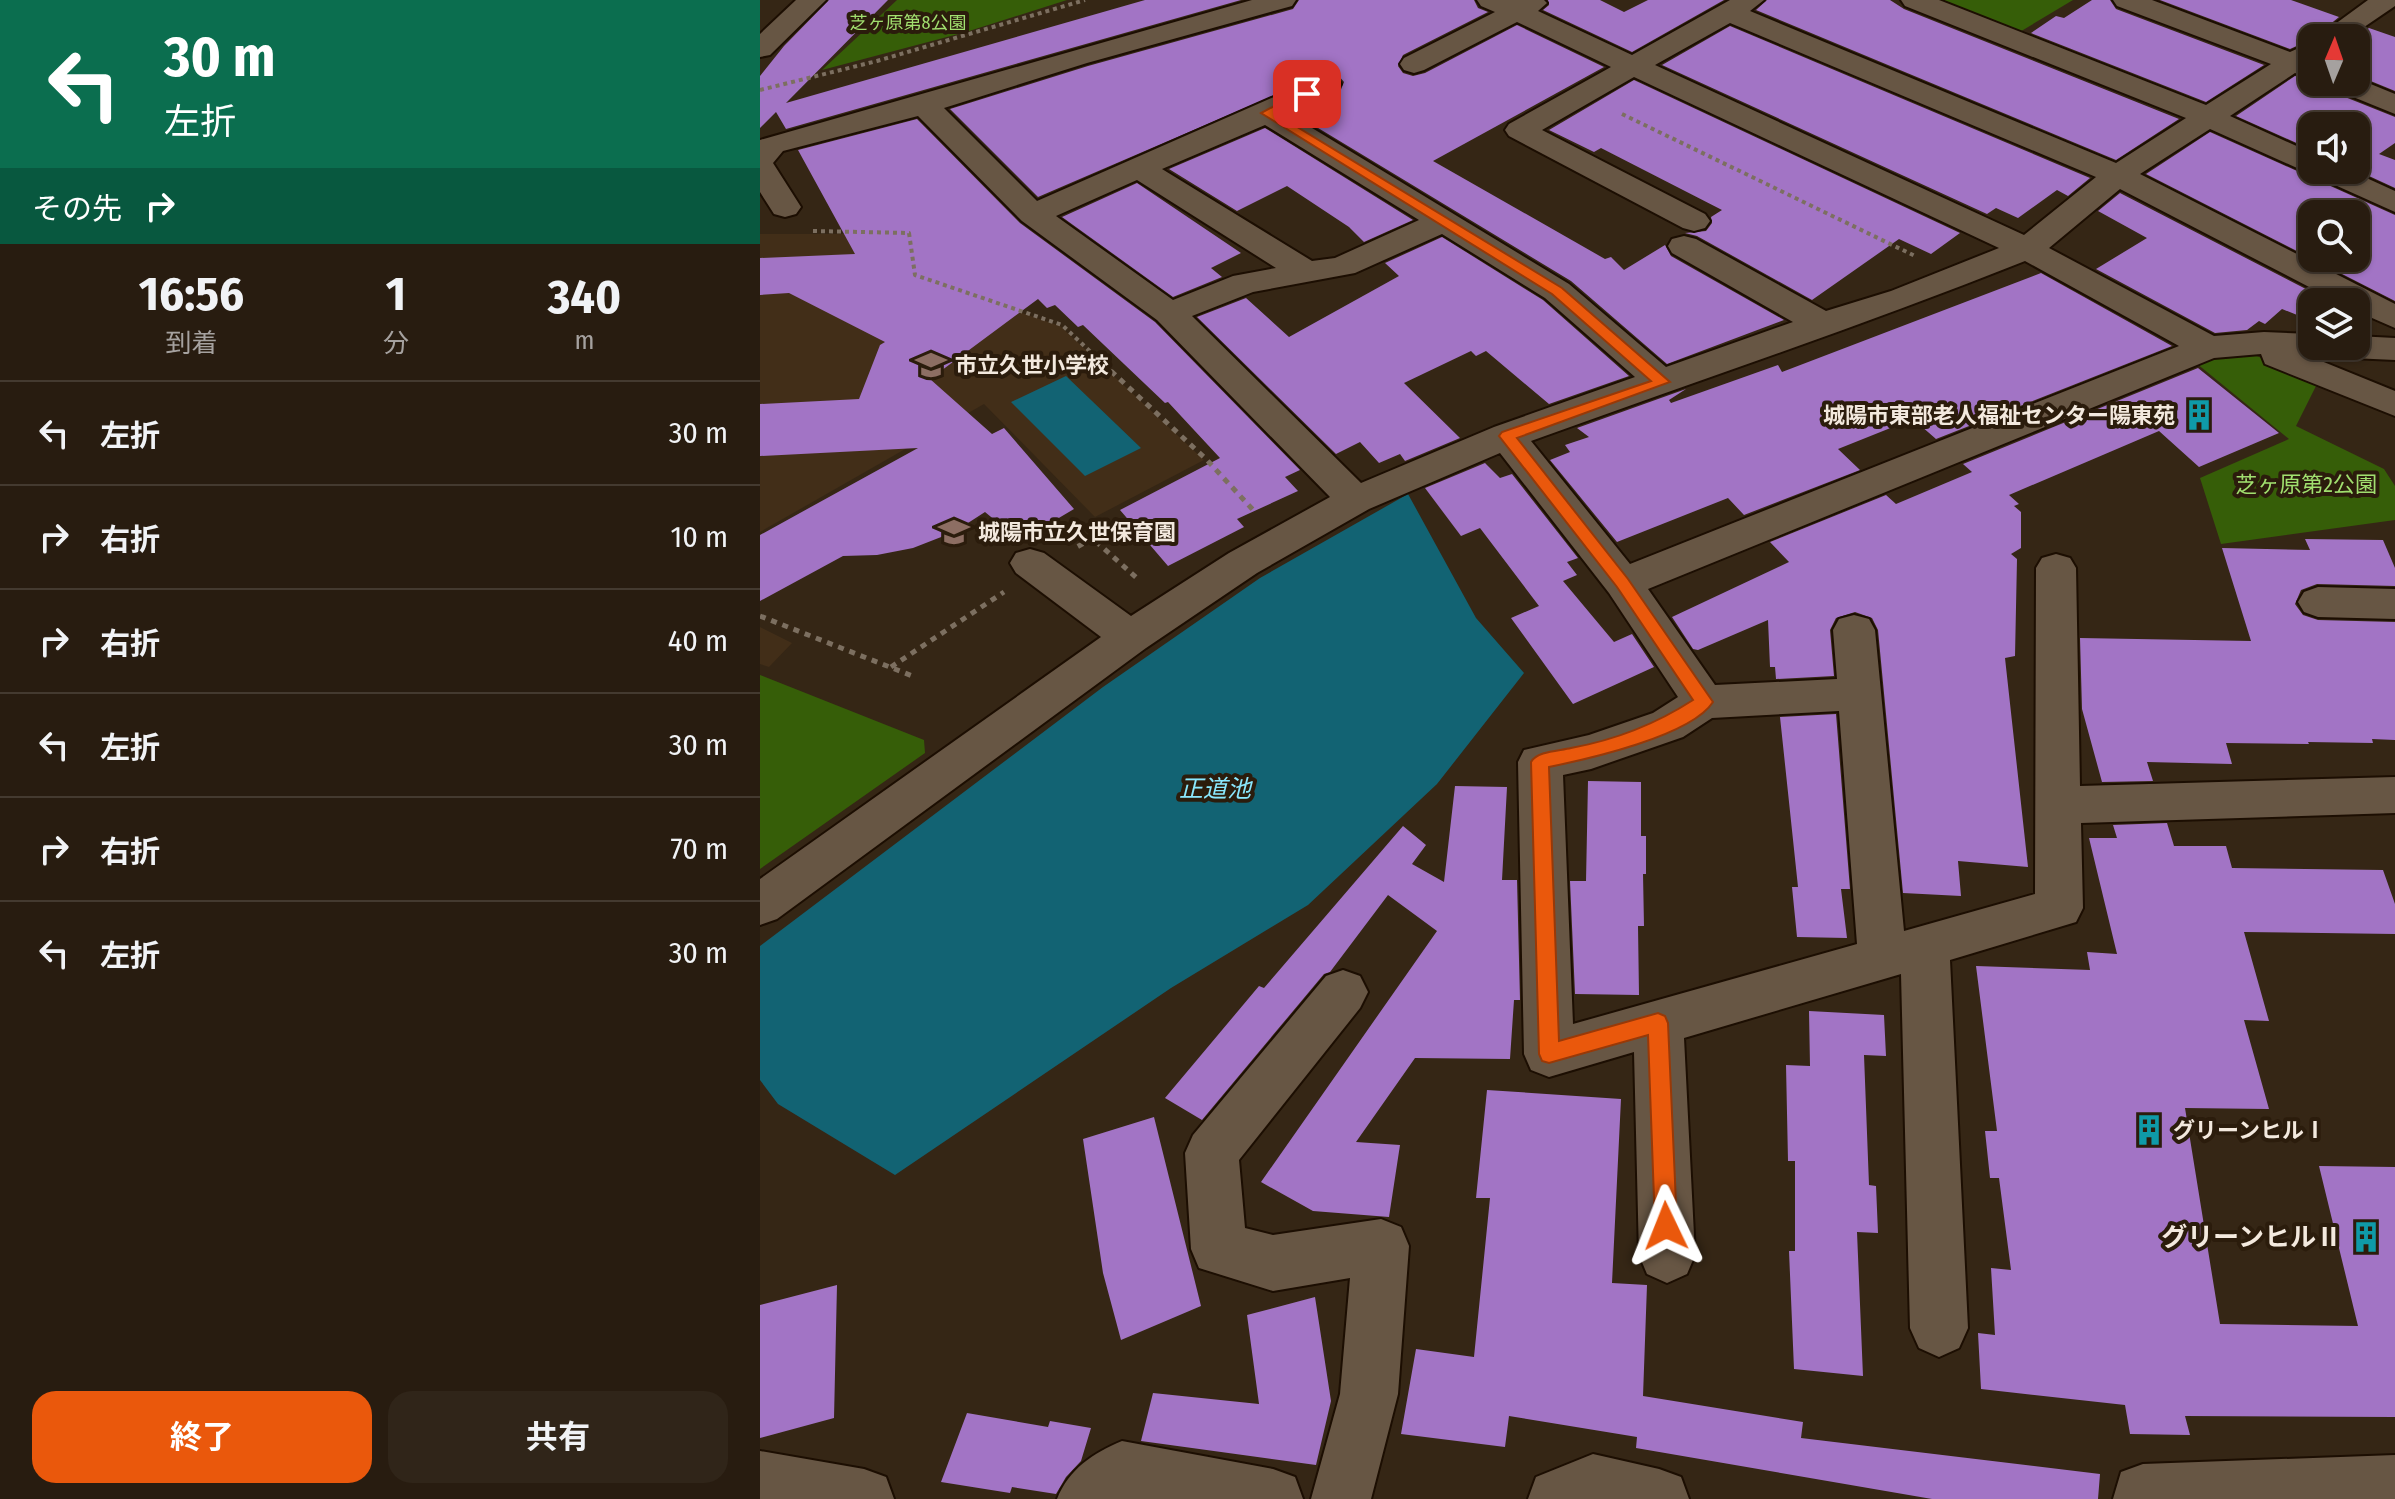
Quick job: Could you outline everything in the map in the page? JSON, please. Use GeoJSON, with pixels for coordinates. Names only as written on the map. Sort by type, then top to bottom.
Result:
{"type":"FeatureCollection","features":[{"type":"Feature","properties":{"kind":"street"},"geometry":{"type":"LineString","coordinates":[[765,39],[812,0]]}},
{"type":"Feature","properties":{"kind":"street"},"geometry":{"type":"LineString","coordinates":[[760,159],[772,145],[924,105],[1077,57],[1282,0]]}},
{"type":"Feature","properties":{"kind":"street"},"geometry":{"type":"LineString","coordinates":[[1915,0],[2209,117],[2298,158]]}},
{"type":"Feature","properties":{"kind":"street"},"geometry":{"type":"LineString","coordinates":[[2127,0],[2298,57]]}},
{"type":"Feature","properties":{"kind":"street"},"geometry":{"type":"LineString","coordinates":[[2333,0],[2377,7],[2395,23]]}},
{"type":"Feature","properties":{"kind":"street"},"geometry":{"type":"LineString","coordinates":[[1414,64],[1515,4],[1636,65],[2027,249],[2208,347]]}},
{"type":"Feature","properties":{"kind":"street"},"geometry":{"type":"LineString","coordinates":[[1823,324],[1689,233],[1520,130],[1739,6],[2118,175],[2395,318]]}},
{"type":"Feature","properties":{"kind":"street"},"geometry":{"type":"LineString","coordinates":[[2351,24],[2377,7]]}},
{"type":"Feature","properties":{"kind":"street"},"geometry":{"type":"LineString","coordinates":[[760,905],[1131,637],[1283,541],[1355,500],[1507,436],[1903,298],[2027,249],[2118,175],[2298,65]]}},
{"type":"Feature","properties":{"kind":"street"},"geometry":{"type":"LineString","coordinates":[[1033,214],[1327,84]]}},
{"type":"Feature","properties":{"kind":"street"},"geometry":{"type":"LineString","coordinates":[[2370,94],[2395,105]]}},
{"type":"Feature","properties":{"kind":"street"},"geometry":{"type":"LineString","coordinates":[[924,105],[1033,214],[1169,313],[1355,500]]}},
{"type":"Feature","properties":{"kind":"street"},"geometry":{"type":"LineString","coordinates":[[1267,113],[1557,291],[1662,382]]}},
{"type":"Feature","properties":{"kind":"street"},"geometry":{"type":"LineString","coordinates":[[760,166],[795,218]]}},
{"type":"Feature","properties":{"kind":"street"},"geometry":{"type":"LineString","coordinates":[[1140,169],[1306,272]]}},
{"type":"Feature","properties":{"kind":"street"},"geometry":{"type":"LineString","coordinates":[[2354,184],[2395,203]]}},
{"type":"Feature","properties":{"kind":"street"},"geometry":{"type":"LineString","coordinates":[[1169,313],[1245,283],[1343,266],[1442,222]]}},
{"type":"Feature","properties":{"kind":"street"},"geometry":{"type":"LineString","coordinates":[[2249,344],[2395,404]]}},
{"type":"Feature","properties":{"kind":"street"},"geometry":{"type":"LineString","coordinates":[[1623,583],[2208,347],[2249,344],[2395,349]]}},
{"type":"Feature","properties":{"kind":"street"},"geometry":{"type":"LineString","coordinates":[[1507,436],[1623,583],[1704,702]]}},
{"type":"Feature","properties":{"kind":"street"},"geometry":{"type":"LineString","coordinates":[[1034,566],[1131,637]]}},
{"type":"Feature","properties":{"kind":"street"},"geometry":{"type":"LineString","coordinates":[[1859,694],[1704,702],[1668,725],[1591,752],[1540,762],[1549,1054],[2059,908],[2056,568]]}},
{"type":"Feature","properties":{"kind":"street"},"geometry":{"type":"LineString","coordinates":[[2318,602],[2395,604]]}},
{"type":"Feature","properties":{"kind":"street"},"geometry":{"type":"LineString","coordinates":[[1854,630],[1859,694],[1904,952],[1939,1328]]}},
{"type":"Feature","properties":{"kind":"street"},"geometry":{"type":"LineString","coordinates":[[2058,805],[2395,795]]}},
{"type":"Feature","properties":{"kind":"street"},"geometry":{"type":"LineString","coordinates":[[1341,1499],[1369,1394],[1381,1246],[1273,1263],[1219,1249],[1212,1153],[1343,992]]}},
{"type":"Feature","properties":{"kind":"street"},"geometry":{"type":"LineString","coordinates":[[1658,1023],[1667,1255]]}},
{"type":"Feature","properties":{"kind":"street"},"geometry":{"type":"LineString","coordinates":[[1087,1499],[1122,1471],[1273,1499]]}},
{"type":"Feature","properties":{"kind":"street"},"geometry":{"type":"LineString","coordinates":[[760,1481],[864,1499]]}},
{"type":"Feature","properties":{"kind":"street"},"geometry":{"type":"LineString","coordinates":[[1558,1499],[1593,1484],[1659,1499]]}},
{"type":"Feature","properties":{"kind":"street"},"geometry":{"type":"LineString","coordinates":[[2143,1499],[2143,1494],[2395,1485]]}},
{"type":"Feature","properties":{"kind":"path"},"geometry":{"type":"LineString","coordinates":[[760,90],[877,61],[1085,0]]}},
{"type":"Feature","properties":{"kind":"path"},"geometry":{"type":"LineString","coordinates":[[1583,95],[1955,276]]}},
{"type":"Feature","properties":{"kind":"path"},"geometry":{"type":"LineString","coordinates":[[795,218],[909,233],[915,275],[1062,325],[1206,459],[1283,541]]}},
{"type":"Feature","properties":{"kind":"path"},"geometry":{"type":"LineString","coordinates":[[891,667],[1034,566],[1086,542],[1070,529]]}},
{"type":"Feature","properties":{"kind":"path"},"geometry":{"type":"LineString","coordinates":[[760,616],[915,677]]}},
{"type":"Feature","properties":{"kind":"shaded area","name":"市立久世小学校"},"geometry":{"type":"Polygon","coordinates":[[[760,234],[907,234],[914,276],[1060,326],[1204,460],[1095,517],[984,404],[760,532],[760,234]]]}},
{"type":"Feature","properties":{"kind":"shaded area"},"geometry":{"type":"Polygon","coordinates":[[[760,627],[792,643],[769,667],[760,664],[760,627]]]}},
{"type":"Feature","properties":{"kind":"green space","name":"芝ヶ原第8公園"},"geometry":{"type":"Polygon","coordinates":[[[897,0],[1067,0],[966,32],[822,70],[897,0]]]}},
{"type":"Feature","properties":{"kind":"green space"},"geometry":{"type":"Polygon","coordinates":[[[1937,0],[2073,0],[2018,33],[1937,0]]]}},
{"type":"Feature","properties":{"kind":"green space","name":"芝ヶ原第2公園"},"geometry":{"type":"Polygon","coordinates":[[[2246,352],[2319,380],[2296,426],[2384,469],[2395,486],[2395,520],[2221,544],[2200,478],[2289,439],[2196,363],[2215,354],[2246,352]]]}},
{"type":"Feature","properties":{"kind":"green space"},"geometry":{"type":"Polygon","coordinates":[[[760,675],[924,740],[925,753],[760,869],[760,675]]]}},
{"type":"Feature","properties":{"kind":"water"},"geometry":{"type":"Polygon","coordinates":[[[1066,376],[1141,448],[1085,476],[1011,402],[1066,376]]]}},
{"type":"Feature","properties":{"kind":"water","name":"正道池"},"geometry":{"type":"Polygon","coordinates":[[[1408,494],[1476,618],[1524,673],[1437,784],[1308,905],[1171,988],[895,1175],[778,1104],[760,1080],[760,946],[1103,687],[1260,578],[1408,494]]]}},
{"type":"Feature","properties":{"kind":"building"},"geometry":{"type":"Polygon","coordinates":[[[829,0],[888,0],[786,103],[1145,0],[1241,0],[786,129],[776,112],[760,128],[760,76],[829,0]]]}},
{"type":"Feature","properties":{"kind":"building"},"geometry":{"type":"Polygon","coordinates":[[[1299,0],[1474,0],[1478,8],[1488,12],[1403,55],[1398,66],[1403,73],[1413,76],[1425,73],[1517,25],[1604,67],[1433,161],[1605,259],[1611,257],[1624,270],[1665,245],[1671,256],[1784,320],[1667,364],[1571,281],[1295,114],[1340,92],[1344,82],[1338,75],[1328,72],[1038,197],[950,109],[1088,66],[1293,9],[1299,0]]]}},
{"type":"Feature","properties":{"kind":"building"},"geometry":{"type":"Polygon","coordinates":[[[1548,0],[1600,0],[1624,12],[1648,0],[1724,0],[1632,52],[1543,10],[1549,5],[1548,0]]]}},
{"type":"Feature","properties":{"kind":"building"},"geometry":{"type":"Polygon","coordinates":[[[1767,0],[1890,0],[1904,9],[2179,119],[2116,160],[1756,10],[1767,0]]]}},
{"type":"Feature","properties":{"kind":"building"},"geometry":{"type":"Polygon","coordinates":[[[2092,0],[2110,0],[2116,9],[2264,65],[2206,102],[2031,33],[2056,16],[2064,18],[2092,0]]]}},
{"type":"Feature","properties":{"kind":"building"},"geometry":{"type":"Polygon","coordinates":[[[2160,0],[2291,0],[2339,17],[2330,24],[2298,24],[2298,45],[2290,49],[2160,0]]]}},
{"type":"Feature","properties":{"kind":"building"},"geometry":{"type":"Polygon","coordinates":[[[1730,26],[2090,178],[2068,196],[2057,190],[2018,218],[1996,208],[1987,214],[1662,65],[1730,26]]]}},
{"type":"Feature","properties":{"kind":"building"},"geometry":{"type":"Polygon","coordinates":[[[2370,28],[2395,37],[2395,91],[2370,81],[2370,28]]]}},
{"type":"Feature","properties":{"kind":"building"},"geometry":{"type":"Polygon","coordinates":[[[2295,76],[2298,77],[2298,96],[2342,96],[2395,117],[2395,143],[2379,154],[2395,160],[2395,188],[2370,176],[2370,112],[2298,112],[2298,144],[2236,116],[2295,76]]]}},
{"type":"Feature","properties":{"kind":"building"},"geometry":{"type":"Polygon","coordinates":[[[1634,80],[1960,233],[1931,254],[1899,239],[1812,300],[1697,236],[1685,233],[1706,231],[1712,223],[1711,217],[1722,210],[1601,148],[1594,152],[1549,130],[1634,80]]]}},
{"type":"Feature","properties":{"kind":"building"},"geometry":{"type":"Polygon","coordinates":[[[917,119],[1020,223],[1155,322],[1300,470],[1285,477],[1298,491],[1237,519],[1244,527],[1168,566],[1120,510],[1220,458],[1168,402],[1165,403],[1083,325],[1078,327],[1055,305],[1047,308],[1038,299],[930,379],[992,434],[1004,428],[1074,509],[1020,541],[985,512],[954,532],[913,548],[877,555],[843,556],[760,601],[760,535],[918,448],[760,456],[760,404],[859,399],[880,345],[885,342],[789,293],[760,295],[760,258],[855,254],[798,150],[917,119]]]}},
{"type":"Feature","properties":{"kind":"building"},"geometry":{"type":"Polygon","coordinates":[[[1265,128],[1413,220],[1364,242],[1349,227],[1287,186],[1237,211],[1169,169],[1265,128]]]}},
{"type":"Feature","properties":{"kind":"building"},"geometry":{"type":"Polygon","coordinates":[[[2210,132],[2298,171],[2298,184],[2326,184],[2362,200],[2298,200],[2298,252],[2146,174],[2210,132]]]}},
{"type":"Feature","properties":{"kind":"building"},"geometry":{"type":"Polygon","coordinates":[[[1137,183],[1241,253],[1211,268],[1222,277],[1173,297],[1062,217],[1137,183]]]}},
{"type":"Feature","properties":{"kind":"building"},"geometry":{"type":"Polygon","coordinates":[[[2120,193],[2304,288],[2298,288],[2298,315],[2282,309],[2265,324],[2259,321],[2247,330],[2215,333],[2096,269],[2147,238],[2098,211],[2120,193]]]}},
{"type":"Feature","properties":{"kind":"building"},"geometry":{"type":"Polygon","coordinates":[[[2370,204],[2395,215],[2395,301],[2338,272],[2370,272],[2370,204]]]}},
{"type":"Feature","properties":{"kind":"building"},"geometry":{"type":"Polygon","coordinates":[[[1442,237],[1543,300],[1629,376],[1549,404],[1486,351],[1476,356],[1471,351],[1404,383],[1460,438],[1405,461],[1400,454],[1379,463],[1360,442],[1336,454],[1197,317],[1246,298],[1289,337],[1399,276],[1385,263],[1442,237]]]}},
{"type":"Feature","properties":{"kind":"building"},"geometry":{"type":"Polygon","coordinates":[[[2041,273],[2172,346],[1936,439],[1913,419],[1838,449],[1860,470],[1744,515],[1728,498],[1617,542],[1550,460],[1570,452],[1565,445],[1589,437],[1577,428],[1686,389],[1669,400],[1671,403],[1778,365],[1782,372],[2041,273]]]}},
{"type":"Feature","properties":{"kind":"building"},"geometry":{"type":"Polygon","coordinates":[[[2198,368],[2279,433],[2199,467],[2159,431],[2009,495],[2019,504],[2014,506],[2021,512],[2021,548],[2011,554],[2017,559],[2015,656],[2005,658],[2028,867],[1958,861],[1961,896],[1903,893],[1878,630],[1872,618],[1855,612],[1836,618],[1830,630],[1834,676],[1776,679],[1775,667],[1770,667],[1768,620],[1698,650],[1693,649],[1672,617],[1789,562],[1770,542],[1886,495],[1896,504],[1972,472],[1963,464],[2198,368]]]}},
{"type":"Feature","properties":{"kind":"building"},"geometry":{"type":"Polygon","coordinates":[[[1485,463],[1500,478],[1512,474],[1578,558],[1567,562],[1577,575],[1563,581],[1614,642],[1632,634],[1654,667],[1573,704],[1511,618],[1539,606],[1480,528],[1461,536],[1425,488],[1485,463]]]}},
{"type":"Feature","properties":{"kind":"building"},"geometry":{"type":"Polygon","coordinates":[[[2305,539],[2383,540],[2395,568],[2395,586],[2317,584],[2301,590],[2295,604],[2303,615],[2318,620],[2395,622],[2395,740],[2372,739],[2373,743],[2226,743],[2232,764],[2147,762],[2153,781],[2102,782],[2082,709],[2080,638],[2251,641],[2222,548],[2310,550],[2305,539]]]}},
{"type":"Feature","properties":{"kind":"building"},"geometry":{"type":"Polygon","coordinates":[[[1836,714],[1850,889],[1841,889],[1847,938],[1797,937],[1792,887],[1798,887],[1780,717],[1836,714]]]}},
{"type":"Feature","properties":{"kind":"building"},"geometry":{"type":"Polygon","coordinates":[[[1588,781],[1641,782],[1641,836],[1646,836],[1646,874],[1643,874],[1644,926],[1638,926],[1639,995],[1575,994],[1570,881],[1586,881],[1588,781]]]}},
{"type":"Feature","properties":{"kind":"building"},"geometry":{"type":"Polygon","coordinates":[[[1455,786],[1507,787],[1502,880],[1517,880],[1520,1000],[1514,1000],[1510,1059],[1415,1058],[1356,1142],[1400,1145],[1389,1217],[1313,1211],[1261,1182],[1437,931],[1388,895],[1330,972],[1324,974],[1202,1120],[1165,1098],[1259,986],[1264,988],[1403,826],[1426,845],[1412,864],[1444,882],[1455,786]]]}},
{"type":"Feature","properties":{"kind":"building"},"geometry":{"type":"Polygon","coordinates":[[[2167,823],[2174,846],[2226,846],[2232,868],[2383,870],[2395,904],[2395,934],[2244,932],[2269,1021],[2244,1020],[2269,1109],[2185,1108],[2220,1324],[2358,1326],[2319,1166],[2395,1167],[2395,1417],[2185,1416],[2190,1435],[2130,1434],[2125,1405],[1981,1389],[1978,1333],[1995,1335],[1991,1268],[2011,1270],[1999,1178],[1990,1178],[1985,1131],[1997,1131],[1976,966],[2090,970],[2087,952],[2117,954],[2089,838],[2117,838],[2113,825],[2167,823]]]}},
{"type":"Feature","properties":{"kind":"building"},"geometry":{"type":"Polygon","coordinates":[[[1809,1011],[1884,1015],[1886,1056],[1864,1055],[1869,1185],[1876,1186],[1878,1233],[1857,1232],[1863,1376],[1794,1369],[1789,1251],[1795,1251],[1795,1161],[1788,1161],[1786,1065],[1810,1066],[1809,1011]]]}},
{"type":"Feature","properties":{"kind":"building"},"geometry":{"type":"Polygon","coordinates":[[[1487,1090],[1621,1099],[1612,1283],[1647,1285],[1643,1396],[1803,1422],[1801,1438],[2100,1474],[2098,1499],[1932,1499],[1636,1448],[1637,1437],[1509,1416],[1505,1447],[1401,1434],[1416,1349],[1474,1357],[1490,1198],[1476,1198],[1487,1090]]]}},
{"type":"Feature","properties":{"kind":"building"},"geometry":{"type":"Polygon","coordinates":[[[1154,1117],[1201,1306],[1121,1340],[1103,1273],[1083,1139],[1154,1117]]]}},
{"type":"Feature","properties":{"kind":"building"},"geometry":{"type":"Polygon","coordinates":[[[837,1285],[834,1418],[760,1438],[760,1305],[837,1285]]]}},
{"type":"Feature","properties":{"kind":"building"},"geometry":{"type":"Polygon","coordinates":[[[1315,1297],[1331,1401],[1316,1465],[1141,1441],[1153,1393],[1259,1404],[1247,1315],[1315,1297]]]}},
{"type":"Feature","properties":{"kind":"building"},"geometry":{"type":"Polygon","coordinates":[[[967,1413],[1048,1427],[1050,1421],[1091,1428],[1081,1461],[1056,1494],[1012,1487],[1010,1493],[941,1482],[967,1413]]]}},
{"type":"Feature","properties":{"kind":"place","name":"市立久世小学校"},"geometry":{"type":"Point","coordinates":[931,365]}},
{"type":"Feature","properties":{"kind":"place","name":"城陽市東部老人福祉センター陽東苑"},"geometry":{"type":"Point","coordinates":[2199,415]}},
{"type":"Feature","properties":{"kind":"place","name":"城陽市立久世保育園"},"geometry":{"type":"Point","coordinates":[954,532]}},
{"type":"Feature","properties":{"kind":"place","name":"グリーンヒルⅠ"},"geometry":{"type":"Point","coordinates":[2149,1130]}},
{"type":"Feature","properties":{"kind":"place","name":"グリーンヒルⅡ"},"geometry":{"type":"Point","coordinates":[2366,1237]}},
{"type":"Feature","properties":{"kind":"route"},"geometry":{"type":"LineString","coordinates":[[1307,94],[1267,113],[1557,291],[1662,382],[1507,436],[1623,583],[1704,702],[1668,725],[1591,752],[1540,762],[1549,1054],[1658,1023],[1666,1226]]}}]}
